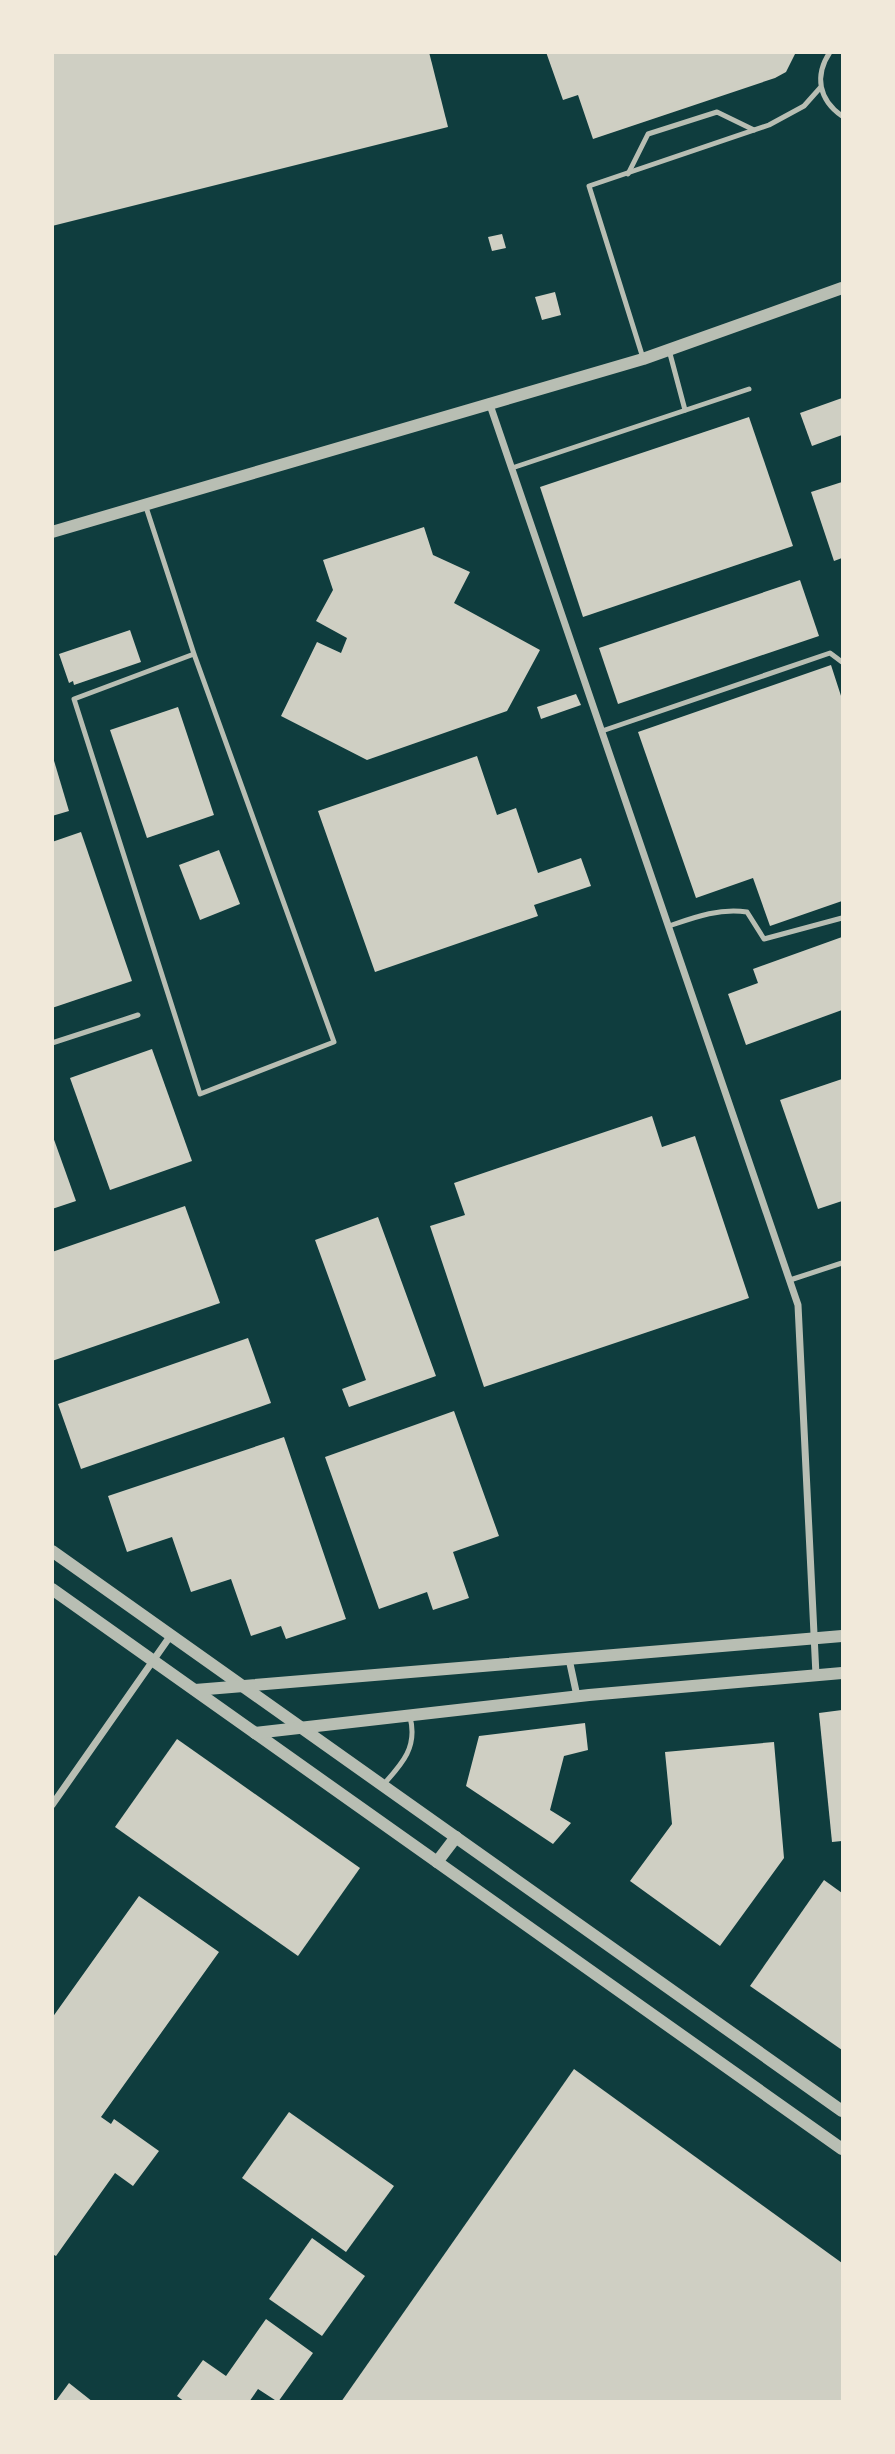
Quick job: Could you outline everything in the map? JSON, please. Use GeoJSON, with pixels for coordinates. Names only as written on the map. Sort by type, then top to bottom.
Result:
{"type":"FeatureCollection","features":[{"type":"Feature","properties":{"kind":"street"},"geometry":{"type":"LineString","coordinates":[[52,532],[643,359],[842,288]]}},
{"type":"Feature","properties":{"kind":"street"},"geometry":{"type":"LineString","coordinates":[[489,402],[799,1305],[816,1675]]}},
{"type":"Feature","properties":{"kind":"street"},"geometry":{"type":"LineString","coordinates":[[52,1551],[842,2111]]}},
{"type":"Feature","properties":{"kind":"street"},"geometry":{"type":"LineString","coordinates":[[52,1589],[842,2149]]}},
{"type":"Feature","properties":{"kind":"street"},"geometry":{"type":"LineString","coordinates":[[52,1805],[171,1635]]}},
{"type":"Feature","properties":{"kind":"street"},"geometry":{"type":"LineString","coordinates":[[195,1690],[842,1636]]}},
{"type":"Feature","properties":{"kind":"street"},"geometry":{"type":"LineString","coordinates":[[569,1659],[577,1696]]}},
{"type":"Feature","properties":{"kind":"street"},"geometry":{"type":"LineString","coordinates":[[256,1733],[577,1696],[842,1673]]}},
{"type":"Feature","properties":{"kind":"street"},"geometry":{"type":"LineString","coordinates":[[437,1862],[456,1837]]}},
{"type":"Feature","properties":{"kind":"lane"},"geometry":{"type":"LineString","coordinates":[[830,52],[820,75],[820,88],[832,109],[842,116]]}},
{"type":"Feature","properties":{"kind":"lane"},"geometry":{"type":"LineString","coordinates":[[643,359],[589,186],[754,130],[804,106],[820,88]]}},
{"type":"Feature","properties":{"kind":"lane"},"geometry":{"type":"LineString","coordinates":[[628,174],[648,134],[717,112],[754,130]]}},
{"type":"Feature","properties":{"kind":"lane"},"geometry":{"type":"LineString","coordinates":[[668,350],[685,410]]}},
{"type":"Feature","properties":{"kind":"lane"},"geometry":{"type":"LineString","coordinates":[[512,468],[749,389]]}},
{"type":"Feature","properties":{"kind":"lane"},"geometry":{"type":"LineString","coordinates":[[145,504],[194,654],[334,1042],[200,1094],[74,699],[194,654]]}},
{"type":"Feature","properties":{"kind":"lane"},"geometry":{"type":"LineString","coordinates":[[602,731],[830,653],[842,662]]}},
{"type":"Feature","properties":{"kind":"lane"},"geometry":{"type":"LineString","coordinates":[[669,926],[728,910],[747,912],[764,939],[842,918]]}},
{"type":"Feature","properties":{"kind":"lane"},"geometry":{"type":"LineString","coordinates":[[52,1043],[138,1015]]}},
{"type":"Feature","properties":{"kind":"lane"},"geometry":{"type":"LineString","coordinates":[[790,1280],[842,1263]]}},
{"type":"Feature","properties":{"kind":"lane"},"geometry":{"type":"LineString","coordinates":[[383,1785],[410,1752],[413,1735],[409,1714]]}},
{"type":"Feature","properties":{"kind":"building"},"geometry":{"type":"Polygon","coordinates":[[[52,52],[429,52],[448,127],[52,226],[52,52]]]}},
{"type":"Feature","properties":{"kind":"building"},"geometry":{"type":"Polygon","coordinates":[[[546,52],[796,52],[786,72],[775,78],[593,139],[578,95],[563,100],[546,52]]]}},
{"type":"Feature","properties":{"kind":"building"},"geometry":{"type":"Polygon","coordinates":[[[502,234],[506,248],[492,251],[488,237],[502,234]]]}},
{"type":"Feature","properties":{"kind":"building"},"geometry":{"type":"Polygon","coordinates":[[[555,292],[561,315],[542,320],[535,297],[555,292]]]}},
{"type":"Feature","properties":{"kind":"building"},"geometry":{"type":"Polygon","coordinates":[[[842,398],[842,435],[812,446],[800,413],[842,398]]]}},
{"type":"Feature","properties":{"kind":"building"},"geometry":{"type":"Polygon","coordinates":[[[749,417],[793,546],[583,617],[540,487],[749,417]]]}},
{"type":"Feature","properties":{"kind":"building"},"geometry":{"type":"Polygon","coordinates":[[[842,482],[842,558],[834,561],[811,492],[842,482]]]}},
{"type":"Feature","properties":{"kind":"building"},"geometry":{"type":"Polygon","coordinates":[[[424,527],[433,555],[470,572],[454,603],[540,650],[507,711],[367,760],[281,716],[317,642],[341,653],[347,638],[316,621],[333,590],[323,560],[424,527]]]}},
{"type":"Feature","properties":{"kind":"building"},"geometry":{"type":"Polygon","coordinates":[[[800,580],[819,636],[618,704],[599,648],[800,580]]]}},
{"type":"Feature","properties":{"kind":"building"},"geometry":{"type":"Polygon","coordinates":[[[130,630],[141,662],[74,685],[73,681],[69,683],[59,654],[130,630]]]}},
{"type":"Feature","properties":{"kind":"building"},"geometry":{"type":"Polygon","coordinates":[[[831,665],[842,699],[842,901],[770,926],[753,878],[696,898],[638,732],[831,665]]]}},
{"type":"Feature","properties":{"kind":"building"},"geometry":{"type":"Polygon","coordinates":[[[576,694],[581,705],[541,719],[537,707],[576,694]]]}},
{"type":"Feature","properties":{"kind":"building"},"geometry":{"type":"Polygon","coordinates":[[[178,707],[214,815],[147,838],[110,730],[178,707]]]}},
{"type":"Feature","properties":{"kind":"building"},"geometry":{"type":"Polygon","coordinates":[[[52,754],[69,811],[52,816],[52,754]]]}},
{"type":"Feature","properties":{"kind":"building"},"geometry":{"type":"Polygon","coordinates":[[[477,756],[497,815],[516,808],[538,873],[581,858],[591,886],[534,905],[538,916],[375,972],[318,811],[477,756]]]}},
{"type":"Feature","properties":{"kind":"building"},"geometry":{"type":"Polygon","coordinates":[[[81,832],[132,981],[52,1008],[52,842],[81,832]]]}},
{"type":"Feature","properties":{"kind":"building"},"geometry":{"type":"Polygon","coordinates":[[[219,850],[240,904],[200,920],[179,865],[219,850]]]}},
{"type":"Feature","properties":{"kind":"building"},"geometry":{"type":"Polygon","coordinates":[[[842,937],[842,1010],[746,1045],[728,994],[758,983],[753,969],[842,937]]]}},
{"type":"Feature","properties":{"kind":"building"},"geometry":{"type":"Polygon","coordinates":[[[152,1049],[192,1161],[110,1190],[70,1078],[152,1049]]]}},
{"type":"Feature","properties":{"kind":"building"},"geometry":{"type":"Polygon","coordinates":[[[842,1079],[842,1201],[818,1209],[780,1100],[842,1079]]]}},
{"type":"Feature","properties":{"kind":"building"},"geometry":{"type":"Polygon","coordinates":[[[652,1116],[662,1147],[695,1136],[749,1298],[484,1387],[430,1226],[465,1215],[454,1183],[652,1116]]]}},
{"type":"Feature","properties":{"kind":"building"},"geometry":{"type":"Polygon","coordinates":[[[52,1134],[76,1201],[52,1209],[52,1134]]]}},
{"type":"Feature","properties":{"kind":"building"},"geometry":{"type":"Polygon","coordinates":[[[185,1206],[220,1303],[52,1361],[52,1252],[185,1206]]]}},
{"type":"Feature","properties":{"kind":"building"},"geometry":{"type":"Polygon","coordinates":[[[378,1217],[436,1376],[349,1407],[342,1389],[366,1380],[315,1240],[378,1217]]]}},
{"type":"Feature","properties":{"kind":"building"},"geometry":{"type":"Polygon","coordinates":[[[248,1338],[271,1403],[81,1469],[58,1404],[248,1338]]]}},
{"type":"Feature","properties":{"kind":"building"},"geometry":{"type":"Polygon","coordinates":[[[454,1411],[499,1536],[453,1552],[469,1598],[433,1610],[427,1592],[379,1609],[325,1457],[454,1411]]]}},
{"type":"Feature","properties":{"kind":"building"},"geometry":{"type":"Polygon","coordinates":[[[284,1437],[346,1619],[286,1639],[281,1626],[251,1636],[231,1579],[191,1592],[172,1537],[127,1552],[108,1496],[284,1437]]]}},
{"type":"Feature","properties":{"kind":"building"},"geometry":{"type":"Polygon","coordinates":[[[842,1710],[842,1841],[832,1842],[819,1713],[842,1710]]]}},
{"type":"Feature","properties":{"kind":"building"},"geometry":{"type":"Polygon","coordinates":[[[585,1723],[588,1750],[564,1756],[550,1810],[571,1823],[553,1844],[466,1786],[479,1736],[585,1723]]]}},
{"type":"Feature","properties":{"kind":"building"},"geometry":{"type":"Polygon","coordinates":[[[177,1739],[360,1868],[298,1956],[115,1827],[177,1739]]]}},
{"type":"Feature","properties":{"kind":"building"},"geometry":{"type":"Polygon","coordinates":[[[774,1742],[784,1858],[720,1946],[630,1881],[672,1824],[665,1752],[774,1742]]]}},
{"type":"Feature","properties":{"kind":"building"},"geometry":{"type":"Polygon","coordinates":[[[824,1880],[842,1893],[842,2050],[750,1986],[824,1880]]]}},
{"type":"Feature","properties":{"kind":"building"},"geometry":{"type":"Polygon","coordinates":[[[139,1896],[219,1952],[101,2117],[111,2124],[114,2119],[159,2151],[133,2186],[115,2173],[56,2256],[52,2254],[52,2018],[139,1896]]]}},
{"type":"Feature","properties":{"kind":"building"},"geometry":{"type":"Polygon","coordinates":[[[574,2069],[842,2263],[842,2402],[341,2402],[574,2069]]]}},
{"type":"Feature","properties":{"kind":"building"},"geometry":{"type":"Polygon","coordinates":[[[289,2112],[394,2186],[346,2252],[242,2178],[289,2112]]]}},
{"type":"Feature","properties":{"kind":"building"},"geometry":{"type":"Polygon","coordinates":[[[312,2238],[365,2276],[322,2336],[269,2299],[312,2238]]]}},
{"type":"Feature","properties":{"kind":"building"},"geometry":{"type":"Polygon","coordinates":[[[266,2319],[313,2353],[278,2402],[258,2389],[249,2402],[185,2402],[177,2396],[203,2360],[226,2376],[266,2319]]]}},
{"type":"Feature","properties":{"kind":"building"},"geometry":{"type":"Polygon","coordinates":[[[69,2383],[93,2402],[55,2402],[69,2383]]]}}]}
